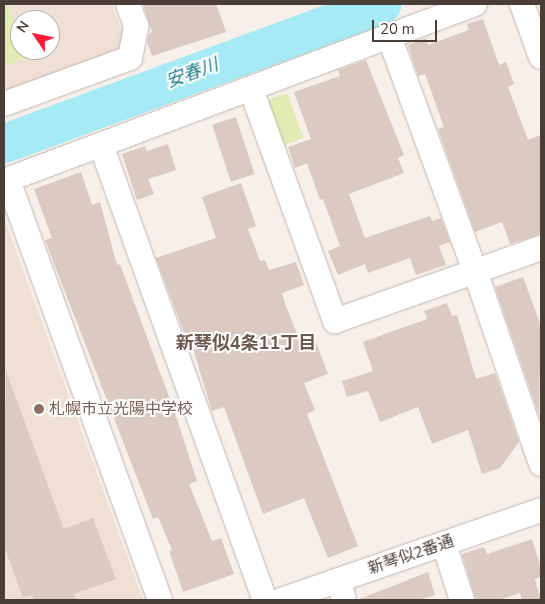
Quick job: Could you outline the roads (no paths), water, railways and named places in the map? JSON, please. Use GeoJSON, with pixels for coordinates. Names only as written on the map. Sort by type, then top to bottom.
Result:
{"type":"FeatureCollection","features":[{"type":"Feature","properties":{"kind":"street"},"geometry":{"type":"LineString","coordinates":[[4,104],[130,58],[136,26],[128,4]]}},
{"type":"Feature","properties":{"kind":"street"},"geometry":{"type":"LineString","coordinates":[[160,600],[6,181],[475,4]]}},
{"type":"Feature","properties":{"kind":"street"},"geometry":{"type":"LineString","coordinates":[[522,4],[541,58]]}},
{"type":"Feature","properties":{"kind":"street"},"geometry":{"type":"LineString","coordinates":[[389,36],[475,271],[541,464]]}},
{"type":"Feature","properties":{"kind":"street"},"geometry":{"type":"LineString","coordinates":[[252,89],[335,321],[541,248]]}},
{"type":"Feature","properties":{"kind":"street"},"geometry":{"type":"LineString","coordinates":[[101,145],[265,600]]}},
{"type":"Feature","properties":{"kind":"street","name":"新琴似2番通"},"geometry":{"type":"LineString","coordinates":[[281,600],[342,590],[444,544],[541,510]]}},
{"type":"Feature","properties":{"kind":"street"},"geometry":{"type":"LineString","coordinates":[[444,544],[462,600]]}},
{"type":"Feature","properties":{"kind":"waterway","name":"安春川"},"geometry":{"type":"LineString","coordinates":[[4,143],[381,4]]}},
{"type":"Feature","properties":{"kind":"place","name":"札幌市立光陽中学校"},"geometry":{"type":"Point","coordinates":[39,409]}},
{"type":"Feature","properties":{"kind":"district","name":"新琴似4条11丁目"},"geometry":{"type":"Point","coordinates":[246,343]}}]}
